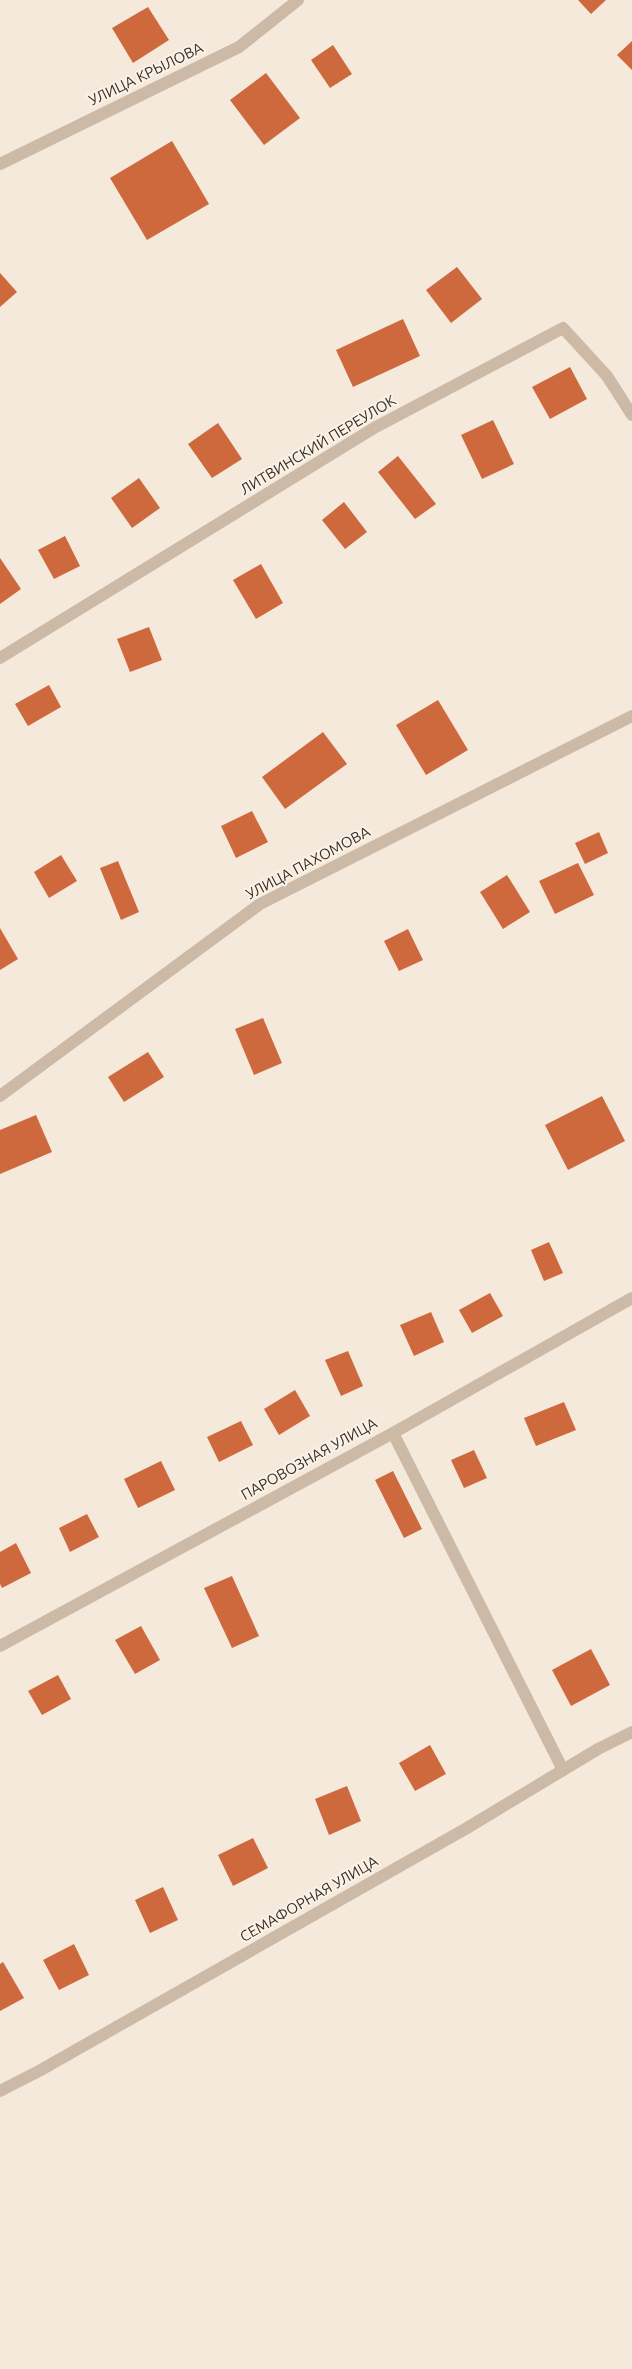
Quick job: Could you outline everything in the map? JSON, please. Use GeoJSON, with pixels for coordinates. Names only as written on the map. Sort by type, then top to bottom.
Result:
{"type":"FeatureCollection","features":[{"type":"Feature","properties":{"kind":"lane","name":"УЛИЦА КРЫЛОВА"},"geometry":{"type":"LineString","coordinates":[[0,164],[239,47],[298,0]]}},
{"type":"Feature","properties":{"kind":"lane","name":"ЛИТВИНСКИЙ ПЕРЕУЛОК"},"geometry":{"type":"LineString","coordinates":[[0,658],[374,428],[563,328],[607,376],[632,415]]}},
{"type":"Feature","properties":{"kind":"lane","name":"УЛИЦА ПАХОМОВА"},"geometry":{"type":"LineString","coordinates":[[0,1096],[260,904],[632,716]]}},
{"type":"Feature","properties":{"kind":"lane","name":"ПАРОВОЗНАЯ УЛИЦА"},"geometry":{"type":"LineString","coordinates":[[0,1646],[392,1432],[632,1298]]}},
{"type":"Feature","properties":{"kind":"lane"},"geometry":{"type":"LineString","coordinates":[[392,1432],[563,1770]]}},
{"type":"Feature","properties":{"kind":"lane","name":"СЕМАФОРНАЯ УЛИЦА"},"geometry":{"type":"LineString","coordinates":[[0,2091],[116,2028],[632,1732]]}},
{"type":"Feature","properties":{"kind":"building"},"geometry":{"type":"Polygon","coordinates":[[[578,0],[606,0],[591,14],[578,0]]]}},
{"type":"Feature","properties":{"kind":"building"},"geometry":{"type":"Polygon","coordinates":[[[148,7],[169,40],[133,63],[112,28],[148,7]]]}},
{"type":"Feature","properties":{"kind":"building"},"geometry":{"type":"Polygon","coordinates":[[[632,41],[632,70],[617,55],[632,41]]]}},
{"type":"Feature","properties":{"kind":"building"},"geometry":{"type":"Polygon","coordinates":[[[333,45],[352,74],[330,88],[311,60],[333,45]]]}},
{"type":"Feature","properties":{"kind":"building"},"geometry":{"type":"Polygon","coordinates":[[[266,73],[300,118],[264,145],[230,100],[266,73]]]}},
{"type":"Feature","properties":{"kind":"building"},"geometry":{"type":"Polygon","coordinates":[[[172,141],[209,204],[147,240],[110,178],[172,141]]]}},
{"type":"Feature","properties":{"kind":"building"},"geometry":{"type":"Polygon","coordinates":[[[457,267],[482,299],[451,323],[426,290],[457,267]]]}},
{"type":"Feature","properties":{"kind":"building"},"geometry":{"type":"Polygon","coordinates":[[[0,273],[17,292],[0,307],[0,273]]]}},
{"type":"Feature","properties":{"kind":"building"},"geometry":{"type":"Polygon","coordinates":[[[403,319],[420,356],[353,387],[336,350],[403,319]]]}},
{"type":"Feature","properties":{"kind":"building"},"geometry":{"type":"Polygon","coordinates":[[[570,367],[587,399],[550,419],[532,387],[570,367]]]}},
{"type":"Feature","properties":{"kind":"building"},"geometry":{"type":"Polygon","coordinates":[[[493,420],[514,464],[482,479],[461,435],[493,420]]]}},
{"type":"Feature","properties":{"kind":"building"},"geometry":{"type":"Polygon","coordinates":[[[218,423],[242,459],[212,478],[188,444],[218,423]]]}},
{"type":"Feature","properties":{"kind":"building"},"geometry":{"type":"Polygon","coordinates":[[[398,456],[436,504],[415,519],[378,472],[398,456]]]}},
{"type":"Feature","properties":{"kind":"building"},"geometry":{"type":"Polygon","coordinates":[[[139,478],[160,508],[132,528],[111,498],[139,478]]]}},
{"type":"Feature","properties":{"kind":"building"},"geometry":{"type":"Polygon","coordinates":[[[344,502],[367,532],[345,549],[322,520],[344,502]]]}},
{"type":"Feature","properties":{"kind":"building"},"geometry":{"type":"Polygon","coordinates":[[[65,536],[80,566],[54,579],[38,550],[65,536]]]}},
{"type":"Feature","properties":{"kind":"building"},"geometry":{"type":"Polygon","coordinates":[[[0,558],[21,589],[0,604],[0,558]]]}},
{"type":"Feature","properties":{"kind":"building"},"geometry":{"type":"Polygon","coordinates":[[[261,564],[283,603],[256,619],[233,580],[261,564]]]}},
{"type":"Feature","properties":{"kind":"building"},"geometry":{"type":"Polygon","coordinates":[[[149,627],[162,660],[130,672],[117,639],[149,627]]]}},
{"type":"Feature","properties":{"kind":"building"},"geometry":{"type":"Polygon","coordinates":[[[49,685],[61,707],[28,726],[15,704],[49,685]]]}},
{"type":"Feature","properties":{"kind":"building"},"geometry":{"type":"Polygon","coordinates":[[[438,700],[468,750],[426,775],[396,725],[438,700]]]}},
{"type":"Feature","properties":{"kind":"building"},"geometry":{"type":"Polygon","coordinates":[[[323,732],[347,764],[285,809],[262,777],[323,732]]]}},
{"type":"Feature","properties":{"kind":"building"},"geometry":{"type":"Polygon","coordinates":[[[252,811],[268,842],[236,858],[221,826],[252,811]]]}},
{"type":"Feature","properties":{"kind":"building"},"geometry":{"type":"Polygon","coordinates":[[[599,832],[608,853],[585,864],[575,843],[599,832]]]}},
{"type":"Feature","properties":{"kind":"building"},"geometry":{"type":"Polygon","coordinates":[[[61,855],[77,881],[49,898],[34,872],[61,855]]]}},
{"type":"Feature","properties":{"kind":"building"},"geometry":{"type":"Polygon","coordinates":[[[118,861],[139,912],[121,920],[100,868],[118,861]]]}},
{"type":"Feature","properties":{"kind":"building"},"geometry":{"type":"Polygon","coordinates":[[[578,863],[594,895],[555,914],[539,881],[578,863]]]}},
{"type":"Feature","properties":{"kind":"building"},"geometry":{"type":"Polygon","coordinates":[[[507,875],[530,912],[503,929],[480,892],[507,875]]]}},
{"type":"Feature","properties":{"kind":"building"},"geometry":{"type":"Polygon","coordinates":[[[0,928],[18,959],[0,970],[0,928]]]}},
{"type":"Feature","properties":{"kind":"building"},"geometry":{"type":"Polygon","coordinates":[[[408,929],[423,960],[399,971],[384,941],[408,929]]]}},
{"type":"Feature","properties":{"kind":"building"},"geometry":{"type":"Polygon","coordinates":[[[263,1018],[282,1063],[254,1075],[235,1029],[263,1018]]]}},
{"type":"Feature","properties":{"kind":"building"},"geometry":{"type":"Polygon","coordinates":[[[148,1052],[164,1077],[124,1102],[108,1077],[148,1052]]]}},
{"type":"Feature","properties":{"kind":"building"},"geometry":{"type":"Polygon","coordinates":[[[602,1096],[625,1141],[568,1170],[545,1125],[602,1096]]]}},
{"type":"Feature","properties":{"kind":"building"},"geometry":{"type":"Polygon","coordinates":[[[36,1115],[52,1152],[0,1174],[0,1130],[36,1115]]]}},
{"type":"Feature","properties":{"kind":"building"},"geometry":{"type":"Polygon","coordinates":[[[549,1242],[563,1273],[544,1281],[531,1250],[549,1242]]]}},
{"type":"Feature","properties":{"kind":"building"},"geometry":{"type":"Polygon","coordinates":[[[490,1293],[503,1316],[472,1333],[459,1310],[490,1293]]]}},
{"type":"Feature","properties":{"kind":"building"},"geometry":{"type":"Polygon","coordinates":[[[431,1312],[444,1342],[414,1356],[400,1325],[431,1312]]]}},
{"type":"Feature","properties":{"kind":"building"},"geometry":{"type":"Polygon","coordinates":[[[348,1351],[363,1386],[341,1396],[325,1360],[348,1351]]]}},
{"type":"Feature","properties":{"kind":"building"},"geometry":{"type":"Polygon","coordinates":[[[295,1390],[310,1416],[279,1435],[264,1409],[295,1390]]]}},
{"type":"Feature","properties":{"kind":"building"},"geometry":{"type":"Polygon","coordinates":[[[564,1402],[576,1430],[536,1446],[524,1418],[564,1402]]]}},
{"type":"Feature","properties":{"kind":"building"},"geometry":{"type":"Polygon","coordinates":[[[241,1421],[253,1445],[219,1462],[207,1437],[241,1421]]]}},
{"type":"Feature","properties":{"kind":"building"},"geometry":{"type":"Polygon","coordinates":[[[474,1450],[487,1478],[464,1488],[451,1460],[474,1450]]]}},
{"type":"Feature","properties":{"kind":"building"},"geometry":{"type":"Polygon","coordinates":[[[161,1461],[175,1490],[138,1508],[124,1479],[161,1461]]]}},
{"type":"Feature","properties":{"kind":"building"},"geometry":{"type":"Polygon","coordinates":[[[393,1471],[422,1529],[404,1538],[375,1480],[393,1471]]]}},
{"type":"Feature","properties":{"kind":"building"},"geometry":{"type":"Polygon","coordinates":[[[87,1514],[99,1537],[70,1552],[59,1528],[87,1514]]]}},
{"type":"Feature","properties":{"kind":"building"},"geometry":{"type":"Polygon","coordinates":[[[16,1543],[31,1573],[2,1588],[0,1584],[0,1552],[16,1543]]]}},
{"type":"Feature","properties":{"kind":"building"},"geometry":{"type":"Polygon","coordinates":[[[232,1576],[259,1636],[232,1648],[204,1588],[232,1576]]]}},
{"type":"Feature","properties":{"kind":"building"},"geometry":{"type":"Polygon","coordinates":[[[141,1626],[160,1660],[135,1674],[115,1640],[141,1626]]]}},
{"type":"Feature","properties":{"kind":"building"},"geometry":{"type":"Polygon","coordinates":[[[591,1649],[610,1685],[571,1706],[552,1670],[591,1649]]]}},
{"type":"Feature","properties":{"kind":"building"},"geometry":{"type":"Polygon","coordinates":[[[58,1675],[71,1699],[42,1715],[28,1691],[58,1675]]]}},
{"type":"Feature","properties":{"kind":"building"},"geometry":{"type":"Polygon","coordinates":[[[430,1745],[446,1774],[415,1791],[399,1763],[430,1745]]]}},
{"type":"Feature","properties":{"kind":"building"},"geometry":{"type":"Polygon","coordinates":[[[347,1786],[361,1821],[329,1835],[315,1799],[347,1786]]]}},
{"type":"Feature","properties":{"kind":"building"},"geometry":{"type":"Polygon","coordinates":[[[253,1838],[268,1868],[233,1886],[218,1855],[253,1838]]]}},
{"type":"Feature","properties":{"kind":"building"},"geometry":{"type":"Polygon","coordinates":[[[163,1887],[178,1920],[150,1933],[135,1900],[163,1887]]]}},
{"type":"Feature","properties":{"kind":"building"},"geometry":{"type":"Polygon","coordinates":[[[74,1944],[89,1975],[59,1990],[43,1960],[74,1944]]]}},
{"type":"Feature","properties":{"kind":"building"},"geometry":{"type":"Polygon","coordinates":[[[3,1962],[24,1998],[0,2011],[0,1964],[3,1962]]]}}]}
